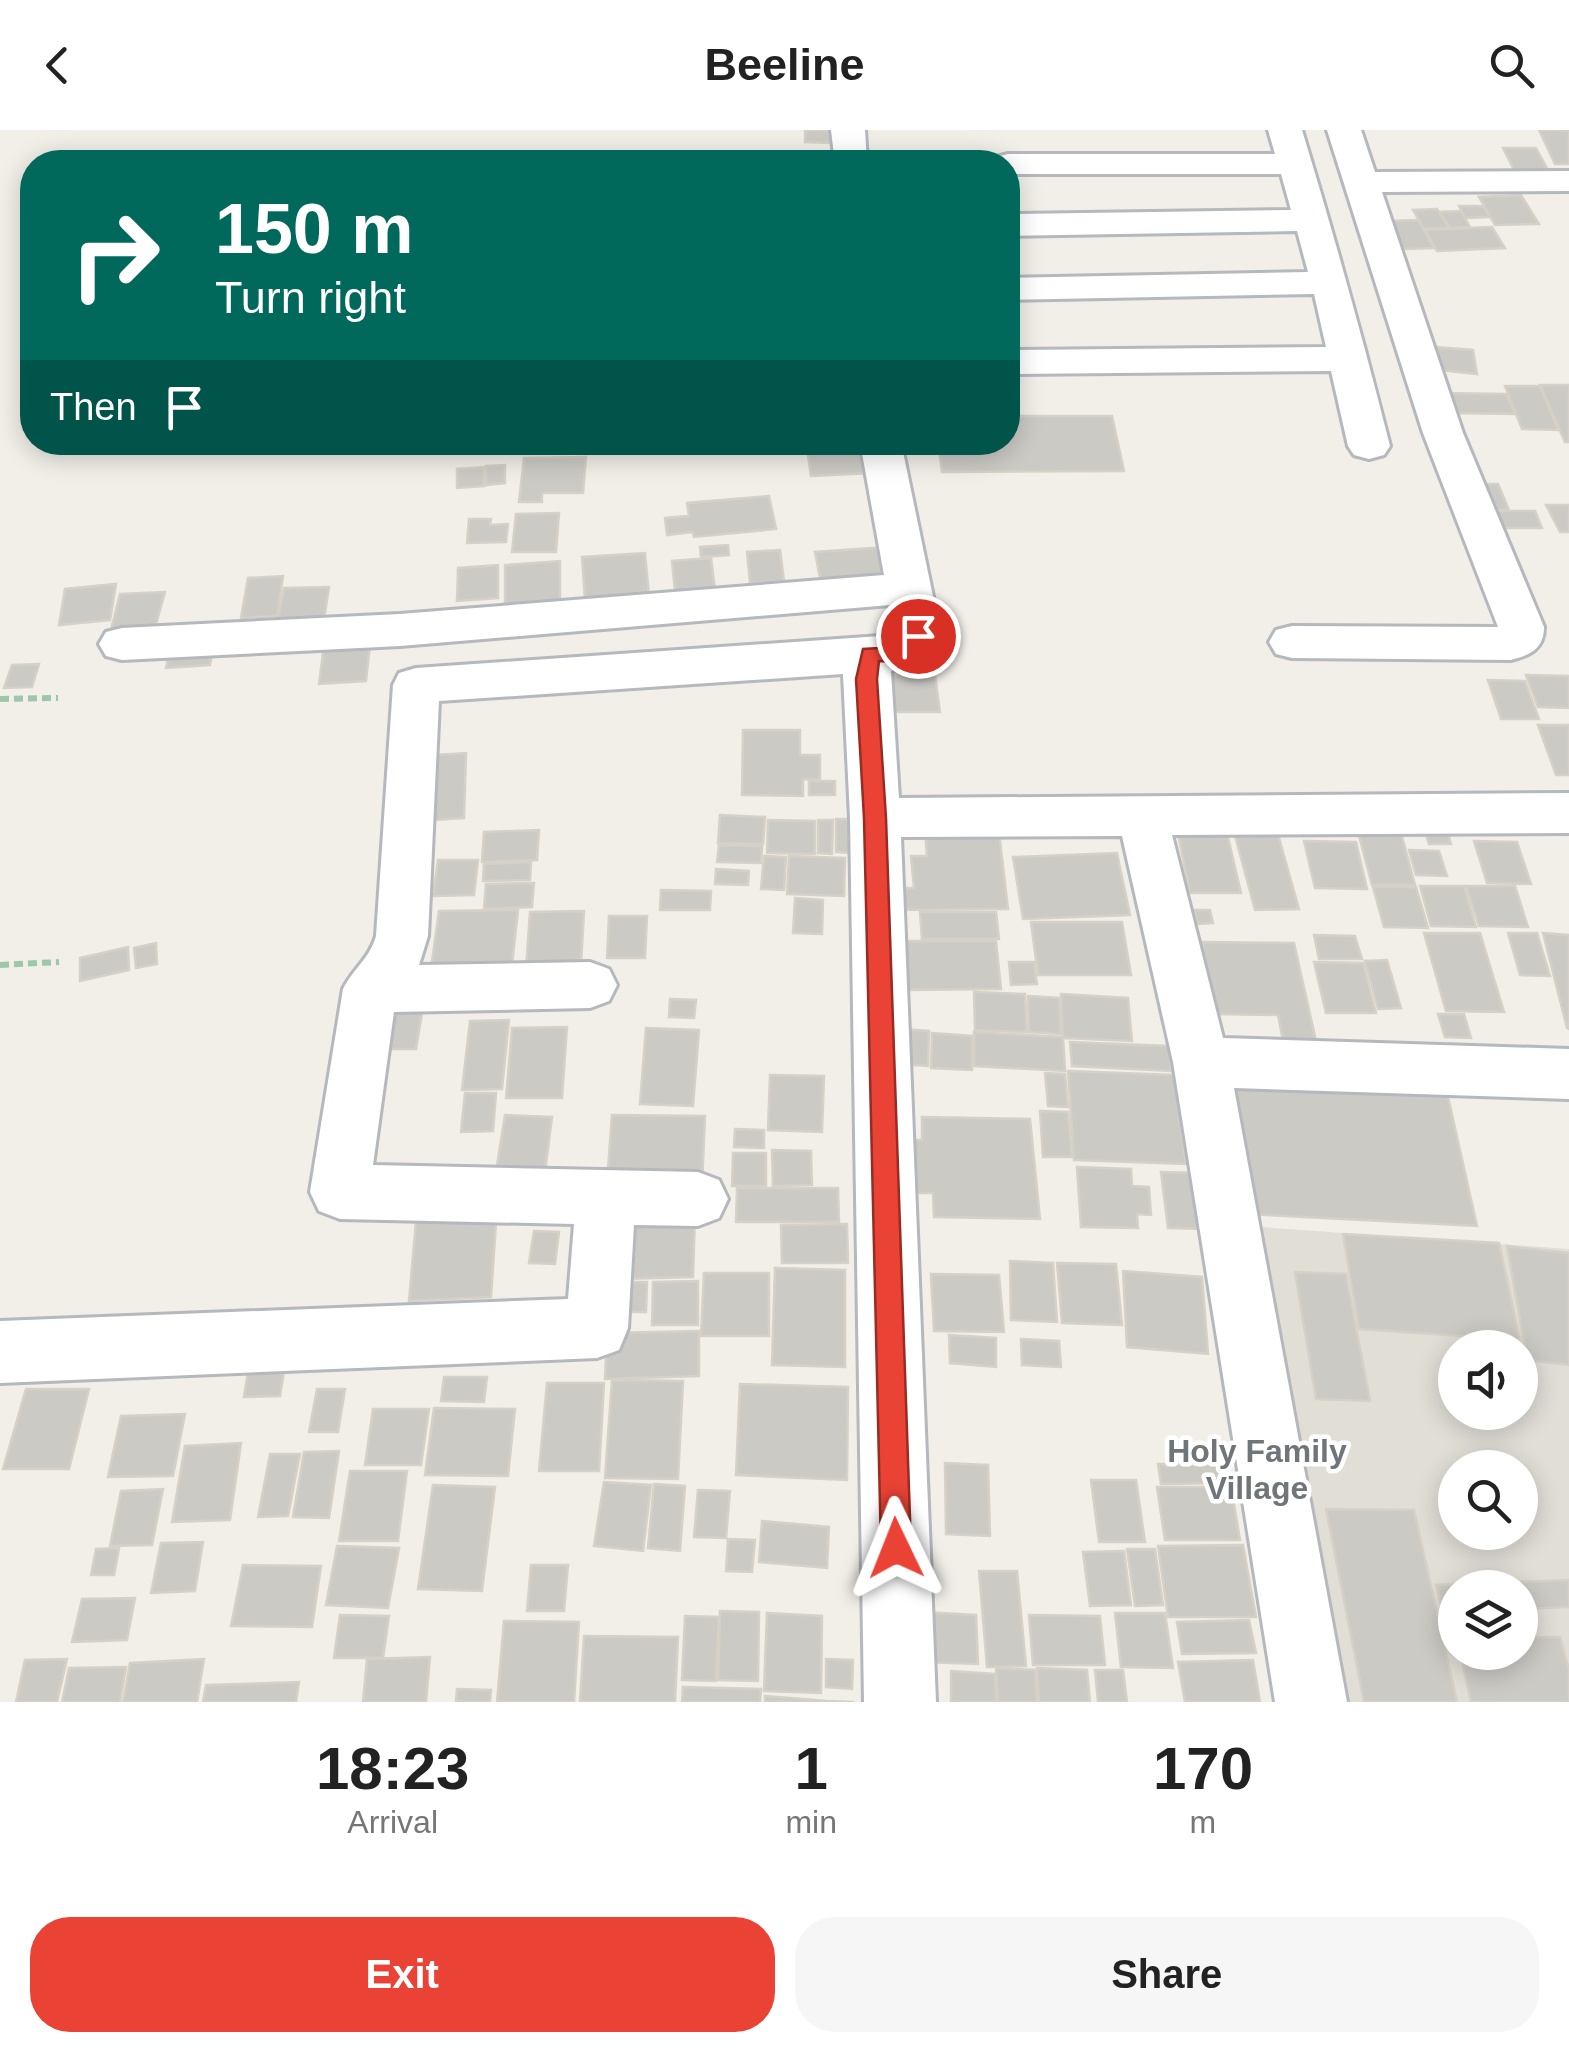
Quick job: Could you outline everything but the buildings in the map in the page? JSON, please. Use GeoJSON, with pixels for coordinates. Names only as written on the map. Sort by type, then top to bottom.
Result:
{"type":"FeatureCollection","features":[{"type":"Feature","properties":{"kind":"street"},"geometry":{"type":"LineString","coordinates":[[1292,642],[1511,644],[1521,638],[1516,614],[1443,432],[1344,130]]}},
{"type":"Feature","properties":{"kind":"street"},"geometry":{"type":"LineString","coordinates":[[1020,163],[1290,147],[1314,220],[1369,446]]}},
{"type":"Feature","properties":{"kind":"street"},"geometry":{"type":"LineString","coordinates":[[1362,182],[1569,181]]}},
{"type":"Feature","properties":{"kind":"street"},"geometry":{"type":"LineString","coordinates":[[1020,225],[1314,220]]}},
{"type":"Feature","properties":{"kind":"street"},"geometry":{"type":"LineString","coordinates":[[1020,289],[1330,283]]}},
{"type":"Feature","properties":{"kind":"street"},"geometry":{"type":"LineString","coordinates":[[1020,362],[1350,359]]}},
{"type":"Feature","properties":{"kind":"street"},"geometry":{"type":"LineString","coordinates":[[698,1199],[340,1192],[370,989],[386,976],[398,958],[402,936],[416,685],[900,654],[911,649],[918,636],[883,455]]}},
{"type":"Feature","properties":{"kind":"street"},"geometry":{"type":"LineString","coordinates":[[122,644],[400,630],[909,588]]}},
{"type":"Feature","properties":{"kind":"street"},"geometry":{"type":"LineString","coordinates":[[870,654],[866,679],[875,818],[900,1702]]}},
{"type":"Feature","properties":{"kind":"street"},"geometry":{"type":"LineString","coordinates":[[875,818],[1569,812]]}},
{"type":"Feature","properties":{"kind":"street"},"geometry":{"type":"LineString","coordinates":[[1142,814],[1201,1062],[1311,1702]]}},
{"type":"Feature","properties":{"kind":"street"},"geometry":{"type":"LineString","coordinates":[[370,989],[590,985]]}},
{"type":"Feature","properties":{"kind":"street"},"geometry":{"type":"LineString","coordinates":[[1201,1062],[1569,1074]]}},
{"type":"Feature","properties":{"kind":"street"},"geometry":{"type":"LineString","coordinates":[[0,1352],[597,1328],[606,1198]]}},
{"type":"Feature","properties":{"kind":"path"},"geometry":{"type":"LineString","coordinates":[[0,699],[58,698]]}},
{"type":"Feature","properties":{"kind":"path"},"geometry":{"type":"LineString","coordinates":[[0,965],[59,962]]}},
{"type":"Feature","properties":{"kind":"shaded area"},"geometry":{"type":"Polygon","coordinates":[[[1247,1226],[1569,1249],[1569,1702],[1338,1702],[1247,1226]]]}},
{"type":"Feature","properties":{"kind":"district","name":"Holy Family Village"},"geometry":{"type":"Point","coordinates":[1257,1470]}},
{"type":"Feature","properties":{"kind":"route"},"geometry":{"type":"LineString","coordinates":[[896,1548],[875,818],[866,679],[870,654],[900,654],[911,649],[918,636]]}}]}
